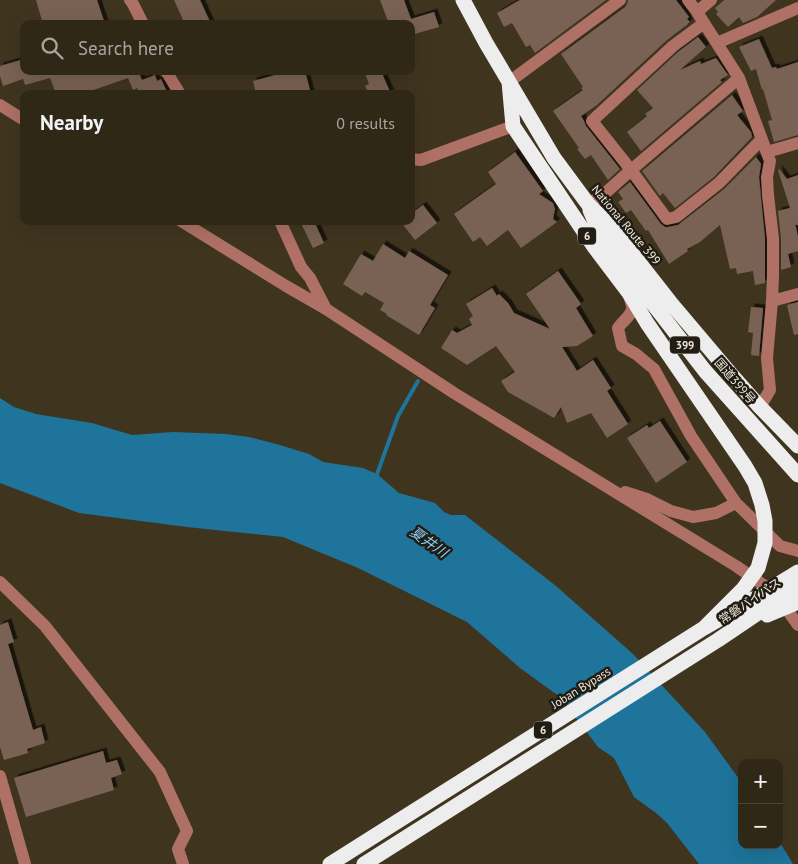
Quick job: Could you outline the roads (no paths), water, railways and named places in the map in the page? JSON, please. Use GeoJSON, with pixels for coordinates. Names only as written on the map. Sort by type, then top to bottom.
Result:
{"type":"FeatureCollection","features":[{"type":"Feature","properties":{"kind":"highway","name":"National Route 399"},"geometry":{"type":"LineString","coordinates":[[463,0],[486,44],[554,158],[588,204],[612,228],[670,302],[730,373],[798,446]]}},
{"type":"Feature","properties":{"kind":"highway","name":"6"},"geometry":{"type":"LineString","coordinates":[[509,82],[513,126],[595,248],[629,293],[755,483],[765,521],[765,543],[758,568],[743,589],[704,628]]}},
{"type":"Feature","properties":{"kind":"highway","name":"国道399号"},"geometry":{"type":"LineString","coordinates":[[588,204],[602,238],[638,285],[705,371],[798,475]]}},
{"type":"Feature","properties":{"kind":"highway","name":"Joban Bypass"},"geometry":{"type":"LineString","coordinates":[[330,864],[704,628],[798,572]]}},
{"type":"Feature","properties":{"kind":"highway","name":"常磐バイパス"},"geometry":{"type":"LineString","coordinates":[[718,640],[798,586]]}},
{"type":"Feature","properties":{"kind":"highway"},"geometry":{"type":"LineString","coordinates":[[718,640],[771,613],[798,602]]}},
{"type":"Feature","properties":{"kind":"highway","name":"6"},"geometry":{"type":"LineString","coordinates":[[364,864],[718,640]]}},
{"type":"Feature","properties":{"kind":"street"},"geometry":{"type":"LineString","coordinates":[[509,82],[620,0]]}},
{"type":"Feature","properties":{"kind":"street"},"geometry":{"type":"LineString","coordinates":[[688,0],[739,78],[770,161],[767,177],[773,239],[772,301],[767,358],[770,390],[760,407]]}},
{"type":"Feature","properties":{"kind":"street"},"geometry":{"type":"LineString","coordinates":[[711,0],[700,17],[674,46],[592,121],[667,219],[676,216],[719,183],[762,140]]}},
{"type":"Feature","properties":{"kind":"street"},"geometry":{"type":"LineString","coordinates":[[717,42],[798,7],[793,0]]}},
{"type":"Feature","properties":{"kind":"street"},"geometry":{"type":"LineString","coordinates":[[135,1],[142,20]]}},
{"type":"Feature","properties":{"kind":"street"},"geometry":{"type":"LineString","coordinates":[[168,75],[178,90]]}},
{"type":"Feature","properties":{"kind":"street"},"geometry":{"type":"LineString","coordinates":[[588,204],[602,196],[739,78]]}},
{"type":"Feature","properties":{"kind":"street"},"geometry":{"type":"LineString","coordinates":[[0,105],[20,118]]}},
{"type":"Feature","properties":{"kind":"street"},"geometry":{"type":"LineString","coordinates":[[415,159],[422,160],[513,126]]}},
{"type":"Feature","properties":{"kind":"street"},"geometry":{"type":"LineString","coordinates":[[767,152],[798,143]]}},
{"type":"Feature","properties":{"kind":"street"},"geometry":{"type":"LineString","coordinates":[[187,225],[326,309],[454,393],[736,566],[766,586],[778,597],[798,625]]}},
{"type":"Feature","properties":{"kind":"street"},"geometry":{"type":"LineString","coordinates":[[282,225],[301,267],[310,278],[326,309]]}},
{"type":"Feature","properties":{"kind":"street"},"geometry":{"type":"LineString","coordinates":[[629,293],[632,308],[629,317],[618,328],[622,346],[636,354],[654,369],[691,436],[736,503],[780,546],[798,550]]}},
{"type":"Feature","properties":{"kind":"street"},"geometry":{"type":"LineString","coordinates":[[772,301],[798,294]]}},
{"type":"Feature","properties":{"kind":"street"},"geometry":{"type":"LineString","coordinates":[[629,317],[647,322]]}},
{"type":"Feature","properties":{"kind":"street"},"geometry":{"type":"LineString","coordinates":[[608,487],[647,499],[670,511],[693,516],[716,513],[736,503]]}},
{"type":"Feature","properties":{"kind":"street"},"geometry":{"type":"LineString","coordinates":[[0,582],[45,626],[160,772],[187,831],[178,849],[183,864]]}},
{"type":"Feature","properties":{"kind":"street"},"geometry":{"type":"LineString","coordinates":[[0,777],[25,864]]}},
{"type":"Feature","properties":{"kind":"water","name":"夏井川"},"geometry":{"type":"Polygon","coordinates":[[[0,398],[14,407],[36,414],[92,423],[132,435],[173,432],[249,437],[309,454],[323,462],[363,468],[377,474],[399,493],[435,503],[444,512],[451,515],[465,515],[556,586],[633,654],[705,732],[738,777],[738,849],[783,848],[793,864],[699,864],[667,823],[634,797],[614,758],[598,747],[560,697],[520,668],[467,622],[358,568],[283,537],[79,513],[0,483],[0,398]]]}},
{"type":"Feature","properties":{"kind":"waterway"},"geometry":{"type":"LineString","coordinates":[[376,477],[398,416],[418,381]]}}]}
